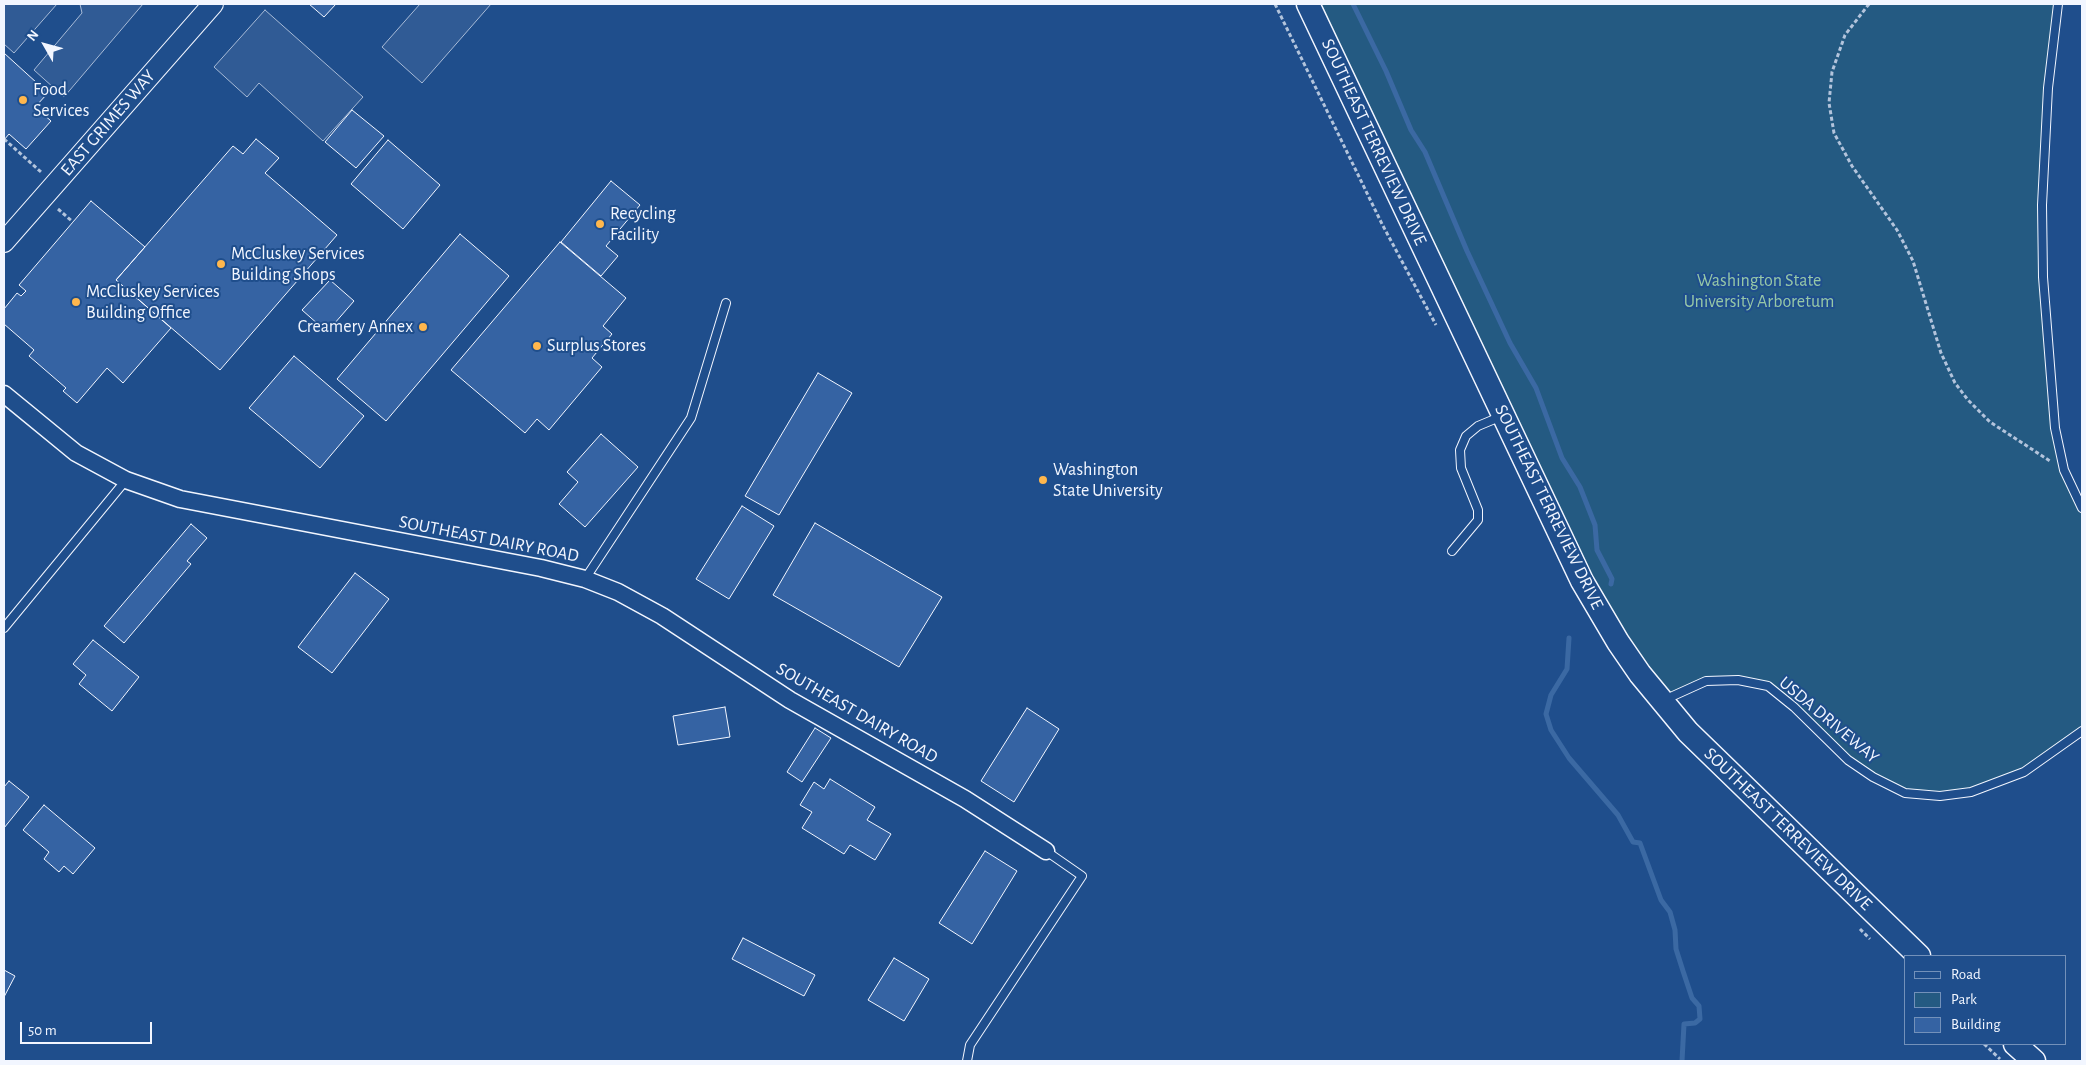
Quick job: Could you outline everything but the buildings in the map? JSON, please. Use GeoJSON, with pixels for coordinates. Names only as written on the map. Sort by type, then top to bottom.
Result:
{"type":"FeatureCollection","features":[{"type":"Feature","properties":{"kind":"main road","name":"SOUTHEAST TERREVIEW DRIVE"},"geometry":{"type":"LineString","coordinates":[[1308,4],[1582,581],[1629,658],[1661,701],[1688,732],[1918,955]]}},
{"type":"Feature","properties":{"kind":"main road"},"geometry":{"type":"LineString","coordinates":[[2016,1045],[2034,1061]]}},
{"type":"Feature","properties":{"kind":"street","name":"EAST GRIMES WAY"},"geometry":{"type":"LineString","coordinates":[[4,242],[213,4]]}},
{"type":"Feature","properties":{"kind":"street","name":"SOUTHEAST DAIRY ROAD"},"geometry":{"type":"LineString","coordinates":[[4,394],[76,453],[126,480],[180,499],[541,568],[585,579],[618,592],[662,616],[790,700],[965,798],[1046,851]]}},
{"type":"Feature","properties":{"kind":"lane"},"geometry":{"type":"LineString","coordinates":[[2058,4],[2048,88],[2042,205],[2048,346],[2055,428],[2064,470],[2082,508]]}},
{"type":"Feature","properties":{"kind":"lane"},"geometry":{"type":"LineString","coordinates":[[585,579],[692,418],[726,303]]}},
{"type":"Feature","properties":{"kind":"lane"},"geometry":{"type":"LineString","coordinates":[[1452,551],[1478,520],[1478,510],[1461,468],[1460,450],[1466,436],[1478,426],[1504,416]]}},
{"type":"Feature","properties":{"kind":"lane"},"geometry":{"type":"LineString","coordinates":[[4,628],[126,480]]}},
{"type":"Feature","properties":{"kind":"lane","name":"USDA DRIVEWAY"},"geometry":{"type":"LineString","coordinates":[[1661,701],[1706,681],[1738,680],[1768,686],[1794,707],[1848,760],[1873,777],[1905,793],[1940,796],[1971,792],[2024,772],[2082,731]]}},
{"type":"Feature","properties":{"kind":"lane"},"geometry":{"type":"LineString","coordinates":[[967,1061],[970,1045],[1082,876],[1046,851]]}},
{"type":"Feature","properties":{"kind":"path"},"geometry":{"type":"LineString","coordinates":[[1275,4],[1382,224],[1440,332]]}},
{"type":"Feature","properties":{"kind":"path"},"geometry":{"type":"LineString","coordinates":[[1869,4],[1846,35],[1832,72],[1829,103],[1834,133],[1852,166],[1897,230],[1913,261],[1941,353],[1955,383],[1968,400],[1990,422],[2064,470]]}},
{"type":"Feature","properties":{"kind":"path"},"geometry":{"type":"LineString","coordinates":[[4,139],[42,173]]}},
{"type":"Feature","properties":{"kind":"path"},"geometry":{"type":"LineString","coordinates":[[58,209],[73,222]]}},
{"type":"Feature","properties":{"kind":"path"},"geometry":{"type":"LineString","coordinates":[[1985,1045],[2002,1061]]}},
{"type":"Feature","properties":{"kind":"green space","name":"Washington State University Arboretum"},"geometry":{"type":"Polygon","coordinates":[[[1308,4],[2058,4],[2042,205],[2048,346],[2064,470],[2082,508],[2082,731],[2048,757],[1971,792],[1905,793],[1873,777],[1768,686],[1706,681],[1661,701],[1640,674],[1308,4]]]}},
{"type":"Feature","properties":{"kind":"shaded area"},"geometry":{"type":"Polygon","coordinates":[[[4,4],[57,4],[14,53],[4,44],[4,4]]]}},
{"type":"Feature","properties":{"kind":"shaded area"},"geometry":{"type":"Polygon","coordinates":[[[80,4],[143,4],[64,97],[34,70],[82,13],[80,4]]]}},
{"type":"Feature","properties":{"kind":"shaded area"},"geometry":{"type":"Polygon","coordinates":[[[420,4],[491,4],[422,83],[382,47],[420,4]]]}},
{"type":"Feature","properties":{"kind":"shaded area"},"geometry":{"type":"Polygon","coordinates":[[[265,10],[363,97],[323,141],[259,83],[247,97],[214,67],[265,10]]]}},
{"type":"Feature","properties":{"kind":"waterway"},"geometry":{"type":"LineString","coordinates":[[1353,4],[1386,71],[1411,130],[1425,152],[1467,251],[1510,343],[1536,388],[1562,458],[1580,487],[1595,525],[1597,550],[1612,579],[1611,584]]}},
{"type":"Feature","properties":{"kind":"waterway"},"geometry":{"type":"LineString","coordinates":[[1569,638],[1567,669],[1551,695],[1546,714],[1551,730],[1569,758],[1618,815],[1633,842],[1640,843],[1661,900],[1670,912],[1675,930],[1676,949],[1692,998],[1699,1006],[1700,1019],[1695,1023],[1684,1024],[1682,1061]]}},
{"type":"Feature","properties":{"kind":"place","name":"Food Services"},"geometry":{"type":"Point","coordinates":[23,100]}},
{"type":"Feature","properties":{"kind":"place","name":"Recycling Facility"},"geometry":{"type":"Point","coordinates":[600,224]}},
{"type":"Feature","properties":{"kind":"place","name":"McCluskey Services Building Shops"},"geometry":{"type":"Point","coordinates":[221,264]}},
{"type":"Feature","properties":{"kind":"place","name":"McCluskey Services Building Office"},"geometry":{"type":"Point","coordinates":[76,302]}},
{"type":"Feature","properties":{"kind":"place","name":"Creamery Annex"},"geometry":{"type":"Point","coordinates":[423,327]}},
{"type":"Feature","properties":{"kind":"place","name":"Surplus Stores"},"geometry":{"type":"Point","coordinates":[537,346]}},
{"type":"Feature","properties":{"kind":"place","name":"Washington State University"},"geometry":{"type":"Point","coordinates":[1043,480]}}]}
